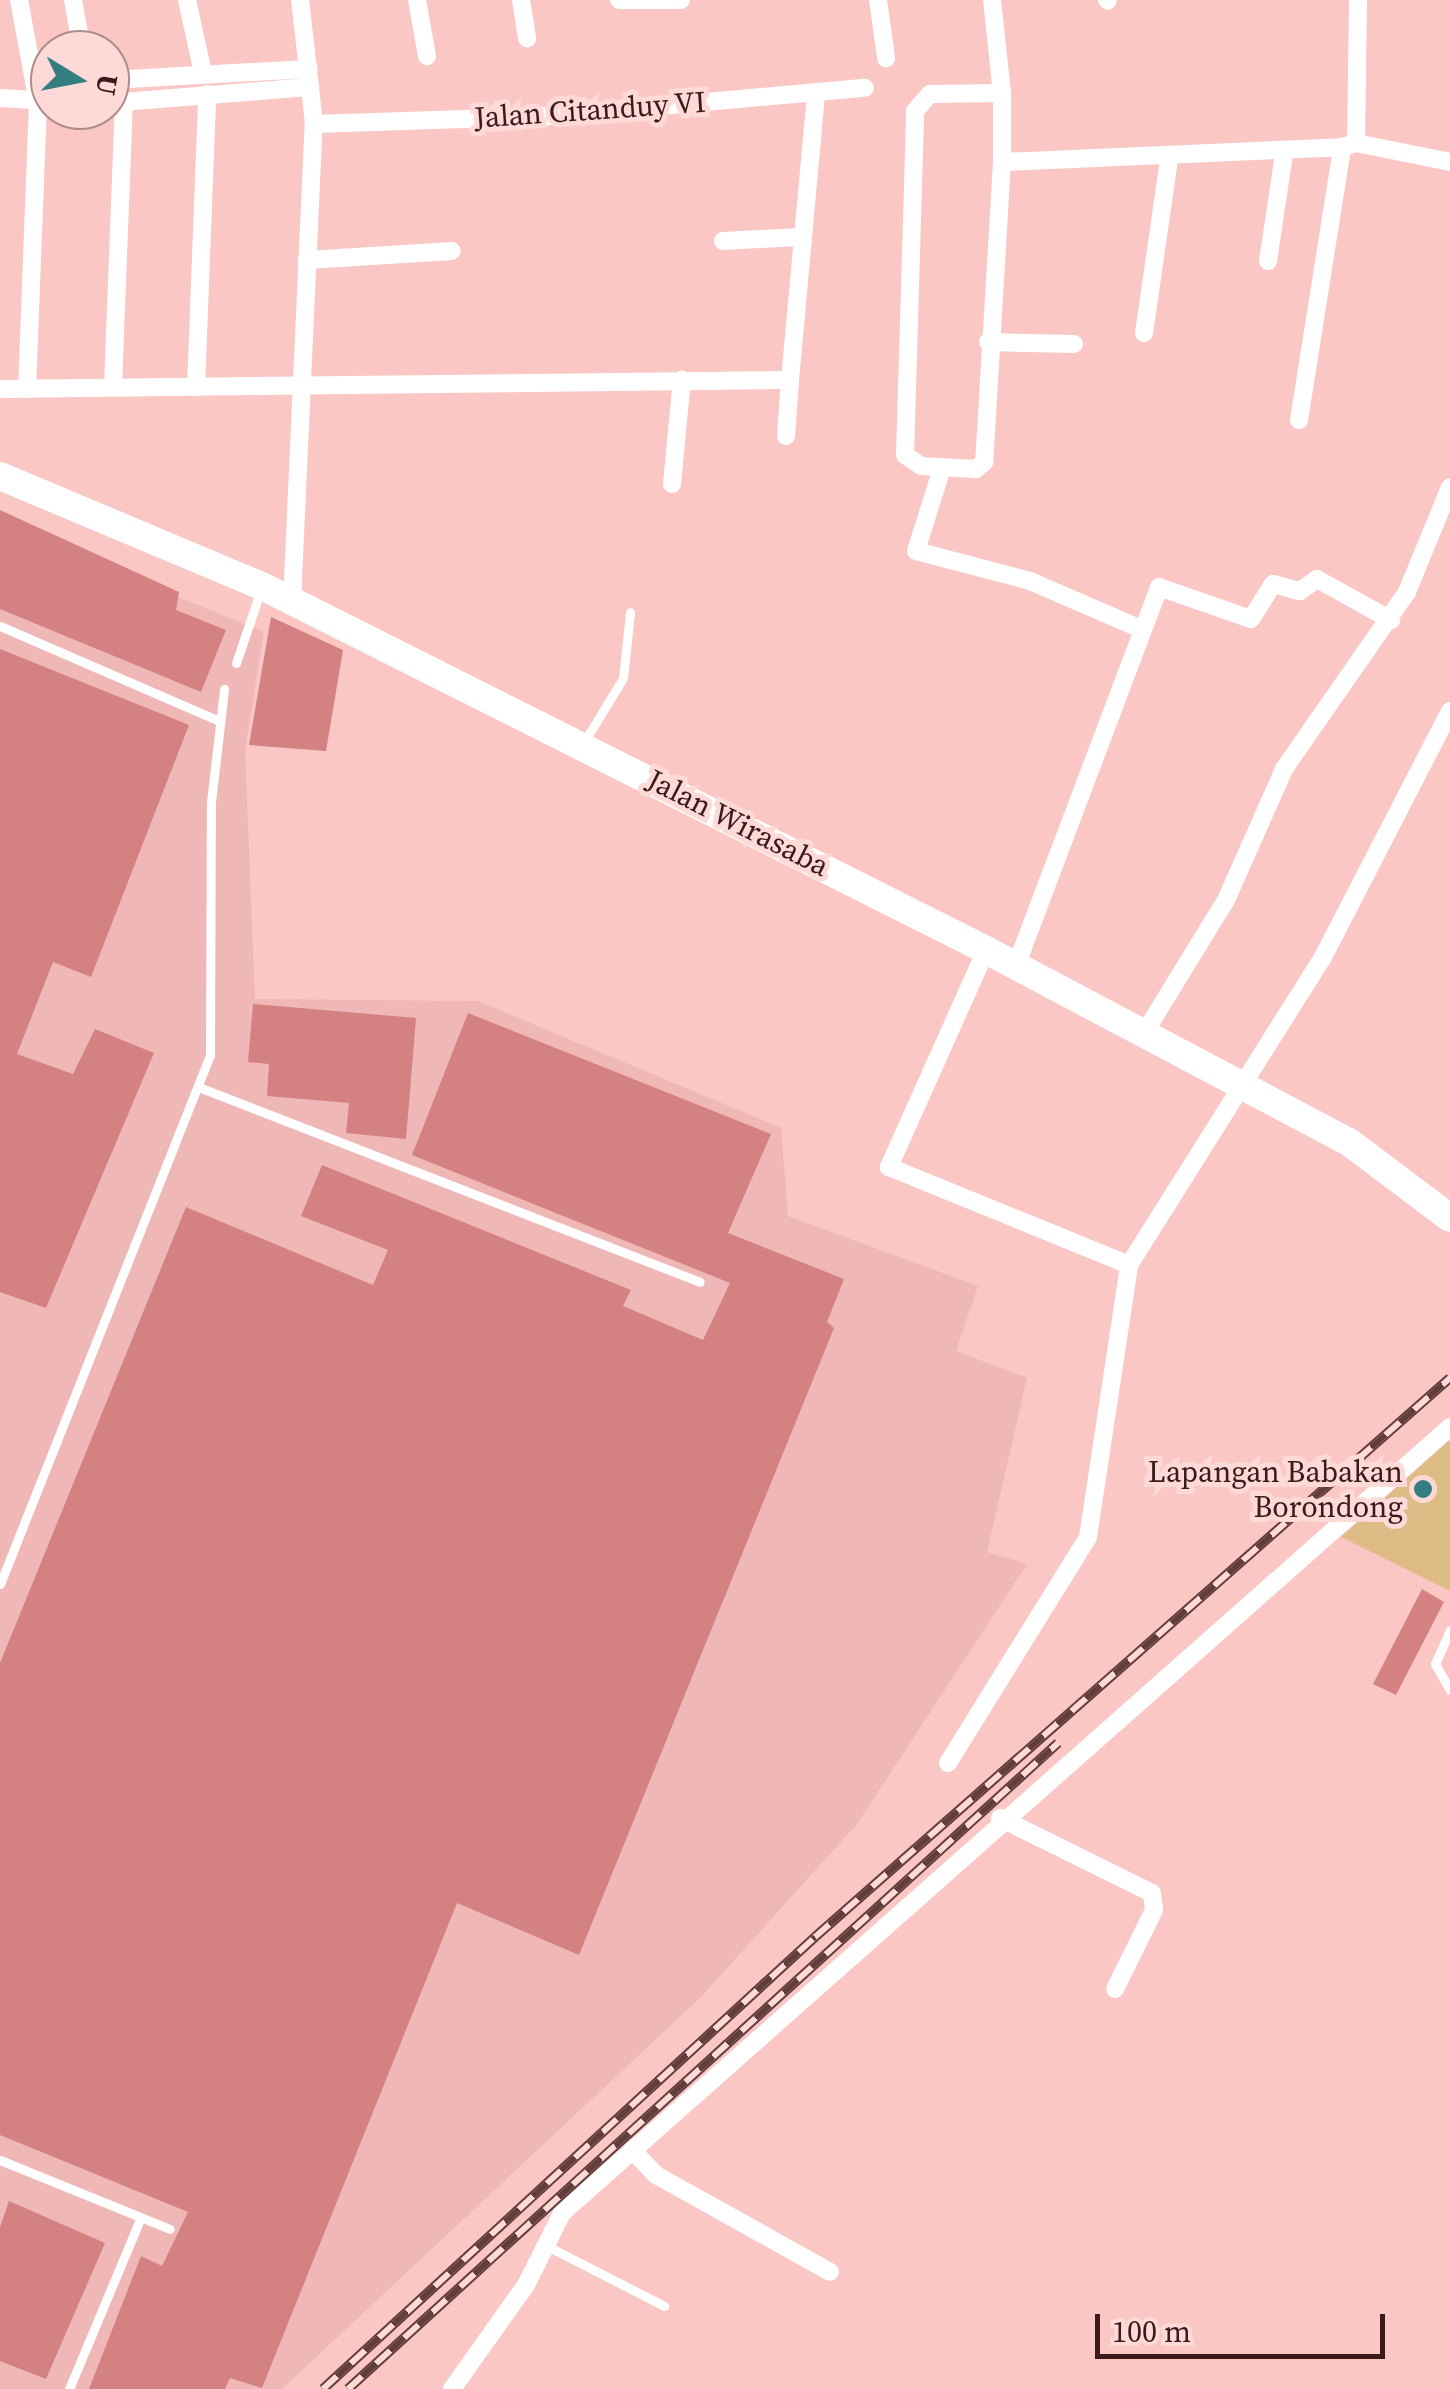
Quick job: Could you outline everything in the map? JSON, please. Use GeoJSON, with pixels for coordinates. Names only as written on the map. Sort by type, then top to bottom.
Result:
{"type":"FeatureCollection","features":[{"type":"Feature","properties":{"kind":"main road","name":"Jalan Wirasaba"},"geometry":{"type":"LineString","coordinates":[[0,476],[262,586],[583,744],[986,950],[1349,1142],[1450,1218]]}},
{"type":"Feature","properties":{"kind":"street"},"geometry":{"type":"LineString","coordinates":[[19,0],[30,43]]}},
{"type":"Feature","properties":{"kind":"street"},"geometry":{"type":"LineString","coordinates":[[74,0],[79,30]]}},
{"type":"Feature","properties":{"kind":"street"},"geometry":{"type":"LineString","coordinates":[[188,0],[203,73]]}},
{"type":"Feature","properties":{"kind":"street"},"geometry":{"type":"LineString","coordinates":[[292,601],[314,124],[300,0]]}},
{"type":"Feature","properties":{"kind":"street"},"geometry":{"type":"LineString","coordinates":[[417,0],[426,56]]}},
{"type":"Feature","properties":{"kind":"street"},"geometry":{"type":"LineString","coordinates":[[521,0],[526,39]]}},
{"type":"Feature","properties":{"kind":"street"},"geometry":{"type":"LineString","coordinates":[[619,0],[681,0]]}},
{"type":"Feature","properties":{"kind":"street"},"geometry":{"type":"LineString","coordinates":[[878,0],[886,58]]}},
{"type":"Feature","properties":{"kind":"street"},"geometry":{"type":"LineString","coordinates":[[992,0],[1002,93],[1002,162],[988,342],[984,462],[942,468],[905,455],[916,111],[930,94],[1002,93]]}},
{"type":"Feature","properties":{"kind":"street"},"geometry":{"type":"LineString","coordinates":[[1298,420],[1349,145],[1358,0]]}},
{"type":"Feature","properties":{"kind":"street"},"geometry":{"type":"LineString","coordinates":[[130,78],[203,73],[309,78]]}},
{"type":"Feature","properties":{"kind":"street"},"geometry":{"type":"LineString","coordinates":[[130,102],[309,78]]}},
{"type":"Feature","properties":{"kind":"street","name":"Jalan Citanduy VI"},"geometry":{"type":"LineString","coordinates":[[314,124],[865,88]]}},
{"type":"Feature","properties":{"kind":"street"},"geometry":{"type":"LineString","coordinates":[[196,387],[206,94]]}},
{"type":"Feature","properties":{"kind":"street"},"geometry":{"type":"LineString","coordinates":[[786,436],[800,237],[816,94]]}},
{"type":"Feature","properties":{"kind":"street"},"geometry":{"type":"LineString","coordinates":[[0,98],[30,95]]}},
{"type":"Feature","properties":{"kind":"street"},"geometry":{"type":"LineString","coordinates":[[27,388],[41,130]]}},
{"type":"Feature","properties":{"kind":"street"},"geometry":{"type":"LineString","coordinates":[[113,386],[117,130]]}},
{"type":"Feature","properties":{"kind":"street"},"geometry":{"type":"LineString","coordinates":[[1002,162],[1169,160],[1284,154],[1349,145],[1450,162]]}},
{"type":"Feature","properties":{"kind":"street"},"geometry":{"type":"LineString","coordinates":[[1268,261],[1284,154]]}},
{"type":"Feature","properties":{"kind":"street"},"geometry":{"type":"LineString","coordinates":[[1144,333],[1169,160]]}},
{"type":"Feature","properties":{"kind":"street"},"geometry":{"type":"LineString","coordinates":[[723,241],[800,237]]}},
{"type":"Feature","properties":{"kind":"street"},"geometry":{"type":"LineString","coordinates":[[306,260],[452,251]]}},
{"type":"Feature","properties":{"kind":"street"},"geometry":{"type":"LineString","coordinates":[[988,342],[1074,344]]}},
{"type":"Feature","properties":{"kind":"street"},"geometry":{"type":"LineString","coordinates":[[672,484],[682,379]]}},
{"type":"Feature","properties":{"kind":"street"},"geometry":{"type":"LineString","coordinates":[[0,389],[790,380]]}},
{"type":"Feature","properties":{"kind":"street"},"geometry":{"type":"LineString","coordinates":[[942,468],[916,551],[1030,581],[1141,629]]}},
{"type":"Feature","properties":{"kind":"street"},"geometry":{"type":"LineString","coordinates":[[1145,1032],[1226,900],[1284,770],[1390,620],[1450,486]]}},
{"type":"Feature","properties":{"kind":"street"},"geometry":{"type":"LineString","coordinates":[[1016,966],[1141,629],[1162,584],[1251,618],[1273,584],[1300,591],[1318,579],[1390,620]]}},
{"type":"Feature","properties":{"kind":"street"},"geometry":{"type":"LineString","coordinates":[[948,1763],[1088,1537],[1129,1265],[1246,1086],[1399,824],[1450,710]]}},
{"type":"Feature","properties":{"kind":"street"},"geometry":{"type":"LineString","coordinates":[[986,950],[889,1167],[1129,1265]]}},
{"type":"Feature","properties":{"kind":"street"},"geometry":{"type":"LineString","coordinates":[[452,2389],[562,2214],[1000,1818],[1450,1427]]}},
{"type":"Feature","properties":{"kind":"street"},"geometry":{"type":"LineString","coordinates":[[1000,1818],[1152,1893],[1154,1910],[1115,1989]]}},
{"type":"Feature","properties":{"kind":"street"},"geometry":{"type":"LineString","coordinates":[[632,2150],[656,2175],[830,2272]]}},
{"type":"Feature","properties":{"kind":"lane"},"geometry":{"type":"LineString","coordinates":[[236,662],[262,586]]}},
{"type":"Feature","properties":{"kind":"lane"},"geometry":{"type":"LineString","coordinates":[[583,744],[623,678],[630,612]]}},
{"type":"Feature","properties":{"kind":"lane"},"geometry":{"type":"LineString","coordinates":[[0,626],[220,720]]}},
{"type":"Feature","properties":{"kind":"lane"},"geometry":{"type":"LineString","coordinates":[[0,1584],[201,1088],[214,1015],[210,802],[224,688]]}},
{"type":"Feature","properties":{"kind":"lane"},"geometry":{"type":"LineString","coordinates":[[201,1088],[700,1282]]}},
{"type":"Feature","properties":{"kind":"lane"},"geometry":{"type":"LineString","coordinates":[[1450,1630],[1435,1664],[1450,1690]]}},
{"type":"Feature","properties":{"kind":"lane"},"geometry":{"type":"LineString","coordinates":[[0,2160],[170,2230]]}},
{"type":"Feature","properties":{"kind":"lane"},"geometry":{"type":"LineString","coordinates":[[70,2389],[140,2217]]}},
{"type":"Feature","properties":{"kind":"lane"},"geometry":{"type":"LineString","coordinates":[[545,2245],[664,2306]]}},
{"type":"Feature","properties":{"kind":"shaded area"},"geometry":{"type":"Polygon","coordinates":[[[0,525],[264,632],[245,750],[255,999],[478,1001],[781,1128],[788,1216],[978,1286],[956,1351],[1027,1378],[987,1552],[1027,1564],[857,1824],[701,1997],[282,2389],[0,2389],[0,525]]]}},
{"type":"Feature","properties":{"kind":"shaded area","name":"Lapangan Babakan Borondong"},"geometry":{"type":"Polygon","coordinates":[[[1450,1440],[1450,1591],[1341,1537],[1450,1440]]]}},
{"type":"Feature","properties":{"kind":"building"},"geometry":{"type":"Polygon","coordinates":[[[0,510],[179,592],[176,610],[226,630],[201,692],[0,609],[0,510]]]}},
{"type":"Feature","properties":{"kind":"building"},"geometry":{"type":"Polygon","coordinates":[[[271,617],[343,650],[326,751],[249,745],[271,617]]]}},
{"type":"Feature","properties":{"kind":"building"},"geometry":{"type":"Polygon","coordinates":[[[0,649],[189,725],[91,977],[53,962],[17,1054],[73,1074],[95,1029],[154,1053],[46,1308],[0,1292],[0,649]]]}},
{"type":"Feature","properties":{"kind":"building"},"geometry":{"type":"Polygon","coordinates":[[[253,1004],[416,1018],[406,1139],[346,1133],[349,1103],[267,1096],[269,1064],[248,1062],[253,1004]]]}},
{"type":"Feature","properties":{"kind":"building"},"geometry":{"type":"Polygon","coordinates":[[[468,1013],[771,1134],[728,1233],[844,1279],[827,1322],[834,1328],[579,1955],[457,1903],[262,2388],[230,2378],[225,2389],[89,2389],[141,2256],[162,2266],[188,2212],[0,2135],[0,1663],[186,1207],[373,1285],[388,1250],[301,1216],[322,1165],[631,1290],[623,1306],[703,1340],[730,1283],[412,1155],[468,1013]]]}},
{"type":"Feature","properties":{"kind":"building"},"geometry":{"type":"Polygon","coordinates":[[[1422,1589],[1444,1602],[1396,1695],[1373,1684],[1422,1589]]]}},
{"type":"Feature","properties":{"kind":"building"},"geometry":{"type":"Polygon","coordinates":[[[9,2201],[105,2243],[46,2379],[0,2361],[0,2227],[9,2201]]]}},
{"type":"Feature","properties":{"kind":"railway"},"geometry":{"type":"LineString","coordinates":[[323,2389],[815,1937],[1450,1378]]}},
{"type":"Feature","properties":{"kind":"railway"},"geometry":{"type":"LineString","coordinates":[[348,2389],[1058,1743]]}},
{"type":"Feature","properties":{"kind":"place","name":"Lapangan Babakan Borondong"},"geometry":{"type":"Point","coordinates":[1423,1489]}}]}
